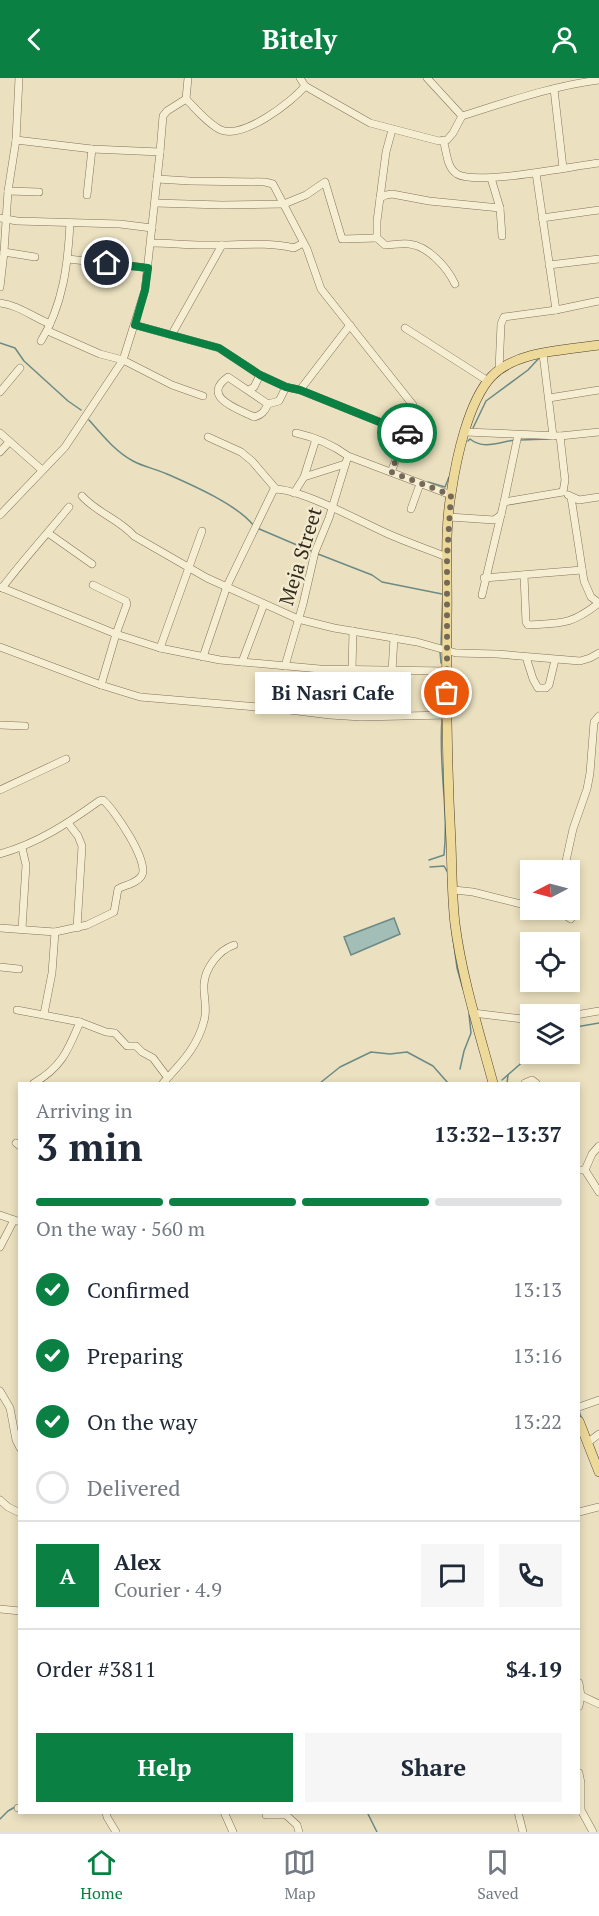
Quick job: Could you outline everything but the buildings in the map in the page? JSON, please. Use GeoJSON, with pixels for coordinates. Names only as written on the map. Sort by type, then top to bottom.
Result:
{"type":"FeatureCollection","features":[{"type":"Feature","properties":{"kind":"main road"},"geometry":{"type":"LineString","coordinates":[[493,1082],[473,1012],[455,923],[448,781],[446,671],[448,518],[451,495],[475,402],[488,381],[499,370],[517,360],[599,345]]}},
{"type":"Feature","properties":{"kind":"main road"},"geometry":{"type":"LineString","coordinates":[[580,1424],[599,1471]]}},
{"type":"Feature","properties":{"kind":"street"},"geometry":{"type":"LineString","coordinates":[[0,286],[4,252],[3,218],[16,140],[19,78]]}},
{"type":"Feature","properties":{"kind":"street"},"geometry":{"type":"LineString","coordinates":[[186,99],[188,78]]}},
{"type":"Feature","properties":{"kind":"street"},"geometry":{"type":"LineString","coordinates":[[300,78],[305,87],[370,123],[439,141],[447,140],[462,116],[575,81],[599,80]]}},
{"type":"Feature","properties":{"kind":"street"},"geometry":{"type":"LineString","coordinates":[[438,78],[429,81],[462,116]]}},
{"type":"Feature","properties":{"kind":"street"},"geometry":{"type":"LineString","coordinates":[[186,99],[219,129],[227,132],[237,131],[282,108],[305,87]]}},
{"type":"Feature","properties":{"kind":"street"},"geometry":{"type":"LineString","coordinates":[[554,88],[563,168]]}},
{"type":"Feature","properties":{"kind":"street"},"geometry":{"type":"LineString","coordinates":[[0,515],[75,433],[123,360],[145,290],[163,116],[186,99]]}},
{"type":"Feature","properties":{"kind":"street"},"geometry":{"type":"LineString","coordinates":[[377,238],[385,159],[392,130]]}},
{"type":"Feature","properties":{"kind":"street"},"geometry":{"type":"LineString","coordinates":[[16,140],[92,149],[160,152]]}},
{"type":"Feature","properties":{"kind":"street"},"geometry":{"type":"LineString","coordinates":[[443,140],[451,168],[458,175],[491,178],[599,163]]}},
{"type":"Feature","properties":{"kind":"street"},"geometry":{"type":"LineString","coordinates":[[87,195],[92,149]]}},
{"type":"Feature","properties":{"kind":"street"},"geometry":{"type":"LineString","coordinates":[[536,173],[556,310]]}},
{"type":"Feature","properties":{"kind":"street"},"geometry":{"type":"LineString","coordinates":[[491,178],[500,208],[502,236]]}},
{"type":"Feature","properties":{"kind":"street"},"geometry":{"type":"LineString","coordinates":[[157,179],[271,183],[303,243],[321,289],[413,405],[414,414],[391,472]]}},
{"type":"Feature","properties":{"kind":"street"},"geometry":{"type":"LineString","coordinates":[[155,203],[284,204],[306,195],[325,182],[342,239],[377,238],[385,244],[410,244],[434,258],[445,268],[455,284]]}},
{"type":"Feature","properties":{"kind":"street"},"geometry":{"type":"LineString","coordinates":[[8,191],[39,192]]}},
{"type":"Feature","properties":{"kind":"street"},"geometry":{"type":"LineString","coordinates":[[380,198],[392,194],[429,201],[500,208]]}},
{"type":"Feature","properties":{"kind":"street"},"geometry":{"type":"LineString","coordinates":[[542,218],[599,210]]}},
{"type":"Feature","properties":{"kind":"street"},"geometry":{"type":"LineString","coordinates":[[3,218],[120,224],[152,228]]}},
{"type":"Feature","properties":{"kind":"street"},"geometry":{"type":"LineString","coordinates":[[41,341],[49,328],[61,297],[68,259],[70,223]]}},
{"type":"Feature","properties":{"kind":"street"},"geometry":{"type":"LineString","coordinates":[[151,243],[294,248],[303,243]]}},
{"type":"Feature","properties":{"kind":"street"},"geometry":{"type":"LineString","coordinates":[[172,334],[222,245]]}},
{"type":"Feature","properties":{"kind":"street"},"geometry":{"type":"LineString","coordinates":[[4,252],[35,256]]}},
{"type":"Feature","properties":{"kind":"street"},"geometry":{"type":"LineString","coordinates":[[68,259],[148,268]]}},
{"type":"Feature","properties":{"kind":"street"},"geometry":{"type":"LineString","coordinates":[[549,265],[599,259]]}},
{"type":"Feature","properties":{"kind":"street"},"geometry":{"type":"LineString","coordinates":[[499,370],[501,324],[504,317],[599,301]]}},
{"type":"Feature","properties":{"kind":"street"},"geometry":{"type":"LineString","coordinates":[[0,303],[16,306],[49,328],[100,354],[123,360],[172,385],[203,396]]}},
{"type":"Feature","properties":{"kind":"street"},"geometry":{"type":"LineString","coordinates":[[135,325],[219,348],[260,375],[286,387],[300,390],[407,433]]}},
{"type":"Feature","properties":{"kind":"street"},"geometry":{"type":"LineString","coordinates":[[300,390],[350,325]]}},
{"type":"Feature","properties":{"kind":"street"},"geometry":{"type":"LineString","coordinates":[[405,328],[488,381]]}},
{"type":"Feature","properties":{"kind":"street"},"geometry":{"type":"LineString","coordinates":[[543,354],[565,480],[563,492]]}},
{"type":"Feature","properties":{"kind":"street"},"geometry":{"type":"LineString","coordinates":[[0,392],[20,368]]}},
{"type":"Feature","properties":{"kind":"street"},"geometry":{"type":"LineString","coordinates":[[249,390],[254,387],[260,375]]}},
{"type":"Feature","properties":{"kind":"street"},"geometry":{"type":"LineString","coordinates":[[268,404],[228,377],[218,387],[222,400],[254,417],[260,415],[268,404],[279,401],[286,387]]}},
{"type":"Feature","properties":{"kind":"street"},"geometry":{"type":"LineString","coordinates":[[549,398],[599,390]]}},
{"type":"Feature","properties":{"kind":"street"},"geometry":{"type":"LineString","coordinates":[[466,432],[557,436],[599,432]]}},
{"type":"Feature","properties":{"kind":"street"},"geometry":{"type":"LineString","coordinates":[[0,433],[42,470]]}},
{"type":"Feature","properties":{"kind":"street"},"geometry":{"type":"LineString","coordinates":[[296,433],[339,449],[348,456],[451,495]]}},
{"type":"Feature","properties":{"kind":"street"},"geometry":{"type":"LineString","coordinates":[[482,594],[518,435]]}},
{"type":"Feature","properties":{"kind":"street"},"geometry":{"type":"LineString","coordinates":[[208,437],[241,452],[252,461],[276,489],[294,493],[332,508],[447,557]]}},
{"type":"Feature","properties":{"kind":"street"},"geometry":{"type":"LineString","coordinates":[[294,493],[304,477],[316,440]]}},
{"type":"Feature","properties":{"kind":"street"},"geometry":{"type":"LineString","coordinates":[[0,452],[9,442]]}},
{"type":"Feature","properties":{"kind":"street","name":"Meja Street"},"geometry":{"type":"LineString","coordinates":[[285,666],[315,552],[348,456]]}},
{"type":"Feature","properties":{"kind":"street"},"geometry":{"type":"LineString","coordinates":[[304,477],[345,464]]}},
{"type":"Feature","properties":{"kind":"street"},"geometry":{"type":"LineString","coordinates":[[411,509],[420,484]]}},
{"type":"Feature","properties":{"kind":"street"},"geometry":{"type":"LineString","coordinates":[[203,657],[227,586],[272,492],[276,489]]}},
{"type":"Feature","properties":{"kind":"street"},"geometry":{"type":"LineString","coordinates":[[504,502],[563,492],[579,500],[599,497]]}},
{"type":"Feature","properties":{"kind":"street"},"geometry":{"type":"LineString","coordinates":[[82,496],[89,504],[127,528],[134,536],[189,570],[298,619],[417,642],[447,651],[580,661],[599,653]]}},
{"type":"Feature","properties":{"kind":"street"},"geometry":{"type":"LineString","coordinates":[[524,575],[527,624],[555,623],[578,618],[599,603],[586,590],[571,497]]}},
{"type":"Feature","properties":{"kind":"street"},"geometry":{"type":"LineString","coordinates":[[69,507],[1,587],[116,634],[160,648],[203,657],[285,666],[446,671]]}},
{"type":"Feature","properties":{"kind":"street"},"geometry":{"type":"LineString","coordinates":[[448,518],[494,520],[501,515]]}},
{"type":"Feature","properties":{"kind":"street"},"geometry":{"type":"LineString","coordinates":[[160,648],[202,531]]}},
{"type":"Feature","properties":{"kind":"street"},"geometry":{"type":"LineString","coordinates":[[48,533],[92,564]]}},
{"type":"Feature","properties":{"kind":"street"},"geometry":{"type":"LineString","coordinates":[[484,578],[582,570]]}},
{"type":"Feature","properties":{"kind":"street"},"geometry":{"type":"LineString","coordinates":[[93,585],[127,602],[101,684]]}},
{"type":"Feature","properties":{"kind":"street"},"geometry":{"type":"LineString","coordinates":[[242,662],[264,604]]}},
{"type":"Feature","properties":{"kind":"street"},"geometry":{"type":"LineString","coordinates":[[352,669],[353,631]]}},
{"type":"Feature","properties":{"kind":"street"},"geometry":{"type":"LineString","coordinates":[[392,671],[394,638]]}},
{"type":"Feature","properties":{"kind":"street"},"geometry":{"type":"LineString","coordinates":[[0,647],[101,684],[144,697],[323,715],[361,717],[447,715]]}},
{"type":"Feature","properties":{"kind":"street"},"geometry":{"type":"LineString","coordinates":[[526,657],[538,688],[546,688],[549,685],[555,660]]}},
{"type":"Feature","properties":{"kind":"street"},"geometry":{"type":"LineString","coordinates":[[566,860],[573,829],[587,789],[594,722],[599,716]]}},
{"type":"Feature","properties":{"kind":"street"},"geometry":{"type":"LineString","coordinates":[[0,725],[25,726]]}},
{"type":"Feature","properties":{"kind":"street"},"geometry":{"type":"LineString","coordinates":[[0,790],[66,759]]}},
{"type":"Feature","properties":{"kind":"street"},"geometry":{"type":"LineString","coordinates":[[590,773],[599,774]]}},
{"type":"Feature","properties":{"kind":"street"},"geometry":{"type":"LineString","coordinates":[[0,854],[22,848],[104,800],[122,825],[144,866],[141,877],[117,891],[114,912],[89,924],[55,933],[0,927]]}},
{"type":"Feature","properties":{"kind":"street"},"geometry":{"type":"LineString","coordinates":[[68,823],[78,836],[81,846],[77,928]]}},
{"type":"Feature","properties":{"kind":"street"},"geometry":{"type":"LineString","coordinates":[[21,929],[26,865],[22,848]]}},
{"type":"Feature","properties":{"kind":"street"},"geometry":{"type":"LineString","coordinates":[[454,890],[473,892],[520,904]]}},
{"type":"Feature","properties":{"kind":"street"},"geometry":{"type":"LineString","coordinates":[[44,1014],[55,933]]}},
{"type":"Feature","properties":{"kind":"street"},"geometry":{"type":"LineString","coordinates":[[164,1082],[182,1064],[194,1045],[204,1021],[206,1009],[204,982],[209,968],[222,950],[234,945]]}},
{"type":"Feature","properties":{"kind":"street"},"geometry":{"type":"LineString","coordinates":[[0,967],[19,969]]}},
{"type":"Feature","properties":{"kind":"street"},"geometry":{"type":"LineString","coordinates":[[17,1010],[80,1022],[115,1033],[127,1046],[136,1046],[152,1057],[165,1074]]}},
{"type":"Feature","properties":{"kind":"street"},"geometry":{"type":"LineString","coordinates":[[580,1014],[599,1011]]}},
{"type":"Feature","properties":{"kind":"street"},"geometry":{"type":"LineString","coordinates":[[473,1012],[520,1020]]}},
{"type":"Feature","properties":{"kind":"street"},"geometry":{"type":"LineString","coordinates":[[36,1082],[53,1071],[80,1022]]}},
{"type":"Feature","properties":{"kind":"street"},"geometry":{"type":"LineString","coordinates":[[599,1146],[582,1170],[599,1192]]}},
{"type":"Feature","properties":{"kind":"street"},"geometry":{"type":"LineString","coordinates":[[0,1215],[16,1221],[0,1247]]}},
{"type":"Feature","properties":{"kind":"street"},"geometry":{"type":"LineString","coordinates":[[0,1391],[10,1408],[18,1444]]}},
{"type":"Feature","properties":{"kind":"street"},"geometry":{"type":"LineString","coordinates":[[580,1407],[599,1400]]}},
{"type":"Feature","properties":{"kind":"street"},"geometry":{"type":"LineString","coordinates":[[587,1443],[599,1434]]}},
{"type":"Feature","properties":{"kind":"street"},"geometry":{"type":"LineString","coordinates":[[0,1500],[18,1512]]}},
{"type":"Feature","properties":{"kind":"street"},"geometry":{"type":"LineString","coordinates":[[580,1512],[599,1507]]}},
{"type":"Feature","properties":{"kind":"street"},"geometry":{"type":"LineString","coordinates":[[0,1609],[18,1611]]}},
{"type":"Feature","properties":{"kind":"street"},"geometry":{"type":"LineString","coordinates":[[580,1695],[599,1704]]}},
{"type":"Feature","properties":{"kind":"street"},"geometry":{"type":"LineString","coordinates":[[580,1778],[581,1810],[596,1832]]}},
{"type":"Feature","properties":{"kind":"street"},"geometry":{"type":"LineString","coordinates":[[106,1814],[116,1832]]}},
{"type":"Feature","properties":{"kind":"street"},"geometry":{"type":"LineString","coordinates":[[225,1814],[233,1832]]}},
{"type":"Feature","properties":{"kind":"street"},"geometry":{"type":"LineString","coordinates":[[518,1814],[523,1832]]}},
{"type":"Feature","properties":{"kind":"street"},"geometry":{"type":"LineString","coordinates":[[266,1815],[286,1815],[297,1825],[299,1832]]}},
{"type":"Feature","properties":{"kind":"water"},"geometry":{"type":"Polygon","coordinates":[[[394,918],[400,934],[351,955],[344,937],[394,918]]]}},
{"type":"Feature","properties":{"kind":"waterway"},"geometry":{"type":"LineString","coordinates":[[0,343],[15,348],[24,361],[81,410]]}},
{"type":"Feature","properties":{"kind":"waterway"},"geometry":{"type":"LineString","coordinates":[[473,428],[486,401],[528,370],[540,357]]}},
{"type":"Feature","properties":{"kind":"waterway"},"geometry":{"type":"LineString","coordinates":[[89,420],[110,443],[127,457],[214,496],[247,518],[254,526]]}},
{"type":"Feature","properties":{"kind":"waterway"},"geometry":{"type":"LineString","coordinates":[[468,441],[470,439],[486,445],[515,440]]}},
{"type":"Feature","properties":{"kind":"waterway"},"geometry":{"type":"LineString","coordinates":[[520,440],[548,439]]}},
{"type":"Feature","properties":{"kind":"waterway"},"geometry":{"type":"LineString","coordinates":[[428,482],[445,487],[449,477]]}},
{"type":"Feature","properties":{"kind":"waterway"},"geometry":{"type":"LineString","coordinates":[[257,528],[311,551]]}},
{"type":"Feature","properties":{"kind":"waterway"},"geometry":{"type":"LineString","coordinates":[[318,554],[372,575],[382,582],[442,594]]}},
{"type":"Feature","properties":{"kind":"waterway"},"geometry":{"type":"LineString","coordinates":[[441,645],[443,589]]}},
{"type":"Feature","properties":{"kind":"waterway"},"geometry":{"type":"LineString","coordinates":[[440,652],[441,663]]}},
{"type":"Feature","properties":{"kind":"waterway"},"geometry":{"type":"LineString","coordinates":[[442,674],[442,687]]}},
{"type":"Feature","properties":{"kind":"waterway"},"geometry":{"type":"LineString","coordinates":[[429,860],[444,855],[442,719]]}},
{"type":"Feature","properties":{"kind":"waterway"},"geometry":{"type":"LineString","coordinates":[[430,867],[444,866],[448,873]]}},
{"type":"Feature","properties":{"kind":"waterway"},"geometry":{"type":"LineString","coordinates":[[451,923],[457,968],[463,989]]}},
{"type":"Feature","properties":{"kind":"waterway"},"geometry":{"type":"LineString","coordinates":[[460,1069],[471,1033],[469,1014]]}},
{"type":"Feature","properties":{"kind":"waterway"},"geometry":{"type":"LineString","coordinates":[[580,1026],[599,1023]]}},
{"type":"Feature","properties":{"kind":"waterway"},"geometry":{"type":"LineString","coordinates":[[321,1082],[340,1067],[371,1052],[390,1054],[407,1052],[433,1066],[447,1082]]}},
{"type":"Feature","properties":{"kind":"waterway"},"geometry":{"type":"LineString","coordinates":[[502,1080],[520,1064]]}},
{"type":"Feature","properties":{"kind":"waterway"},"geometry":{"type":"LineString","coordinates":[[507,1082],[508,1075]]}},
{"type":"Feature","properties":{"kind":"waterway"},"geometry":{"type":"LineString","coordinates":[[0,1819],[15,1807]]}},
{"type":"Feature","properties":{"kind":"waterway"},"geometry":{"type":"LineString","coordinates":[[368,1814],[377,1832]]}},
{"type":"Feature","properties":{"kind":"way so far"},"geometry":{"type":"LineString","coordinates":[[407,433],[391,472],[451,495],[447,557],[447,693]]}},
{"type":"Feature","properties":{"kind":"place","name":"Bi Nasri Cafe"},"geometry":{"type":"Point","coordinates":[447,693]}},
{"type":"Feature","properties":{"kind":"route"},"geometry":{"type":"LineString","coordinates":[[107,263],[148,268],[145,290],[135,325],[219,348],[260,375],[286,387],[300,390],[407,433]]}}]}
